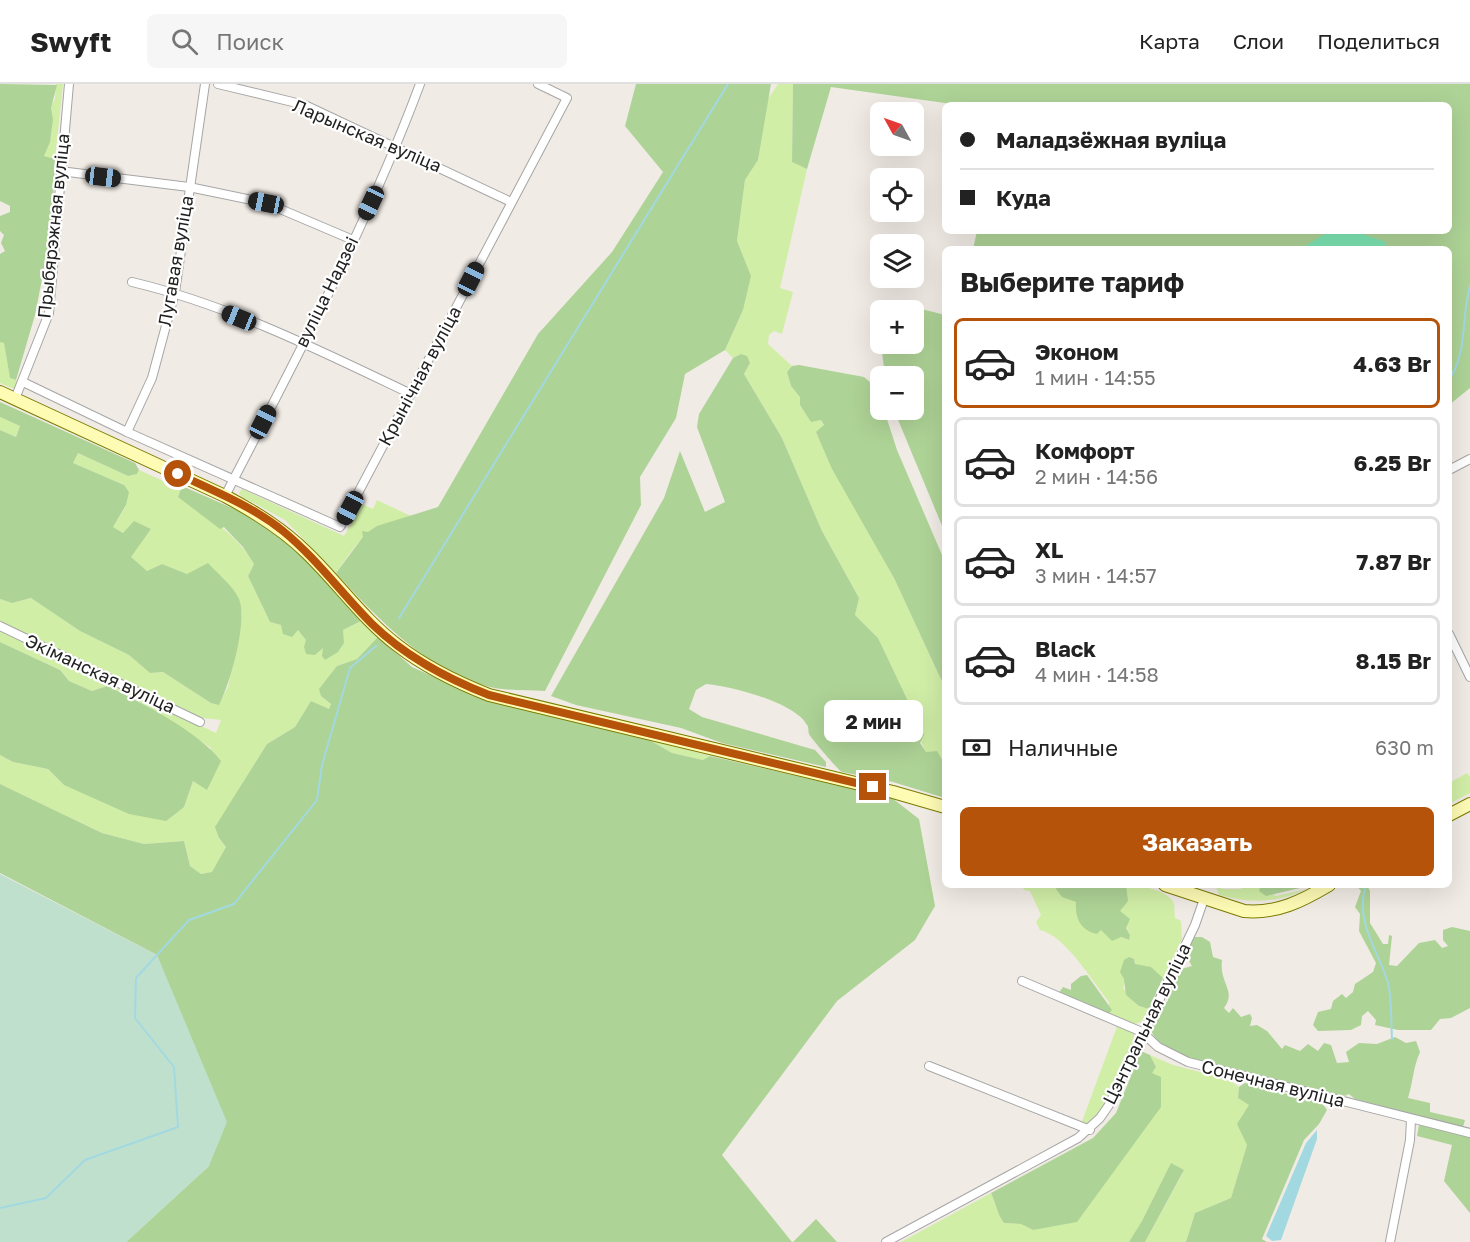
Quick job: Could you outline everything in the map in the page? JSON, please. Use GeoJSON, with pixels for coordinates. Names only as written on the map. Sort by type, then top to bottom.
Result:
{"type":"FeatureCollection","features":[{"type":"Feature","properties":{"kind":"main road"},"geometry":{"type":"LineString","coordinates":[[0,392],[225,496],[283,531],[395,644],[454,681],[489,695],[893,792],[942,806]]}},
{"type":"Feature","properties":{"kind":"main road"},"geometry":{"type":"LineString","coordinates":[[1452,813],[1470,804]]}},
{"type":"Feature","properties":{"kind":"main road"},"geometry":{"type":"LineString","coordinates":[[1173,888],[1245,911],[1270,911],[1296,903],[1324,888]]}},
{"type":"Feature","properties":{"kind":"street","name":"Прыбярэжная вуліца"},"geometry":{"type":"LineString","coordinates":[[15,399],[49,313],[69,84]]}},
{"type":"Feature","properties":{"kind":"street","name":"Лугавая вуліца"},"geometry":{"type":"LineString","coordinates":[[127,432],[152,378],[175,292],[205,84]]}},
{"type":"Feature","properties":{"kind":"street","name":"Ларынская вуліца"},"geometry":{"type":"LineString","coordinates":[[218,84],[305,105],[397,146],[511,202]]}},
{"type":"Feature","properties":{"kind":"street","name":"вуліца Надзеі"},"geometry":{"type":"LineString","coordinates":[[225,496],[353,240],[397,146],[420,84]]}},
{"type":"Feature","properties":{"kind":"street","name":"Крынічная вуліца"},"geometry":{"type":"LineString","coordinates":[[233,480],[340,527],[567,98],[538,84]]}},
{"type":"Feature","properties":{"kind":"street"},"geometry":{"type":"LineString","coordinates":[[60,171],[189,187],[266,203],[353,240]]}},
{"type":"Feature","properties":{"kind":"street"},"geometry":{"type":"LineString","coordinates":[[132,282],[175,292],[303,343],[411,394]]}},
{"type":"Feature","properties":{"kind":"street"},"geometry":{"type":"LineString","coordinates":[[23,382],[233,480]]}},
{"type":"Feature","properties":{"kind":"street"},"geometry":{"type":"LineString","coordinates":[[1452,468],[1470,459]]}},
{"type":"Feature","properties":{"kind":"street","name":"Экіманская вуліца"},"geometry":{"type":"LineString","coordinates":[[0,626],[200,722]]}},
{"type":"Feature","properties":{"kind":"street"},"geometry":{"type":"LineString","coordinates":[[1452,640],[1470,677]]}},
{"type":"Feature","properties":{"kind":"street","name":"Цэнтральная вуліца"},"geometry":{"type":"LineString","coordinates":[[886,1242],[1090,1130],[1109,1105],[1195,924],[1204,899]]}},
{"type":"Feature","properties":{"kind":"street","name":"Сонечная вуліца"},"geometry":{"type":"LineString","coordinates":[[1022,981],[1142,1032],[1158,1047],[1188,1062],[1470,1133]]}},
{"type":"Feature","properties":{"kind":"street"},"geometry":{"type":"LineString","coordinates":[[929,1066],[1090,1130]]}},
{"type":"Feature","properties":{"kind":"street"},"geometry":{"type":"LineString","coordinates":[[1390,1242],[1410,1140],[1411,1119]]}},
{"type":"Feature","properties":{"kind":"green space"},"geometry":{"type":"Polygon","coordinates":[[[0,84],[57,85],[51,108],[53,120],[50,142],[44,156],[55,159],[52,228],[35,315],[16,380],[10,378],[4,343],[0,342],[0,254],[5,251],[1,243],[4,235],[0,231],[0,216],[10,212],[10,206],[0,201],[0,84]]]}},
{"type":"Feature","properties":{"kind":"green space"},"geometry":{"type":"Polygon","coordinates":[[[56,84],[63,84],[55,159],[44,156],[52,132],[50,108],[55,99],[56,84]]]}},
{"type":"Feature","properties":{"kind":"green space"},"geometry":{"type":"Polygon","coordinates":[[[636,84],[771,84],[758,160],[745,180],[737,241],[751,276],[743,310],[725,350],[685,374],[676,418],[640,477],[641,505],[545,691],[490,687],[467,680],[425,656],[386,625],[336,573],[363,537],[362,531],[368,532],[377,526],[438,507],[538,334],[612,252],[663,172],[625,126],[636,84]]]}},
{"type":"Feature","properties":{"kind":"green space"},"geometry":{"type":"Polygon","coordinates":[[[778,84],[793,84],[792,162],[807,169],[780,288],[793,292],[782,334],[774,331],[769,335],[768,344],[792,366],[787,372],[791,386],[801,397],[800,405],[811,421],[821,420],[824,426],[816,433],[894,578],[942,682],[942,759],[937,751],[926,753],[878,638],[855,615],[859,598],[822,531],[782,438],[744,374],[750,363],[741,354],[733,358],[725,350],[743,310],[750,276],[737,241],[745,180],[758,160],[766,102],[778,84]]]}},
{"type":"Feature","properties":{"kind":"green space"},"geometry":{"type":"Polygon","coordinates":[[[793,84],[1470,84],[1470,388],[1452,403],[1452,246],[974,246],[976,234],[1452,234],[1452,102],[942,103],[831,87],[807,169],[792,162],[793,84]]]}},
{"type":"Feature","properties":{"kind":"green space"},"geometry":{"type":"Polygon","coordinates":[[[1325,234],[1362,234],[1386,242],[1385,246],[1305,246],[1325,234]]]}},
{"type":"Feature","properties":{"kind":"green space"},"geometry":{"type":"Polygon","coordinates":[[[924,310],[942,314],[942,526],[898,420],[924,420],[924,366],[884,366],[882,354],[924,354],[924,310]]]}},
{"type":"Feature","properties":{"kind":"green space"},"geometry":{"type":"Polygon","coordinates":[[[0,342],[4,342],[10,378],[21,382],[14,389],[0,383],[0,342]]]}},
{"type":"Feature","properties":{"kind":"green space"},"geometry":{"type":"Polygon","coordinates":[[[741,354],[747,356],[750,363],[744,374],[782,438],[822,531],[859,598],[855,615],[878,638],[924,735],[920,743],[926,752],[937,751],[942,759],[942,797],[893,782],[842,772],[811,737],[808,726],[790,709],[776,702],[730,688],[706,684],[696,690],[689,709],[702,717],[815,750],[826,762],[826,767],[722,743],[681,728],[576,705],[551,696],[664,498],[680,451],[705,512],[725,502],[697,427],[699,414],[733,358],[741,354]]]}},
{"type":"Feature","properties":{"kind":"green space"},"geometry":{"type":"Polygon","coordinates":[[[799,365],[864,377],[870,382],[870,420],[887,420],[897,450],[942,555],[942,682],[894,578],[832,469],[816,432],[824,425],[821,420],[811,422],[800,405],[800,397],[791,386],[787,372],[792,366],[799,365]]]}},
{"type":"Feature","properties":{"kind":"green space"},"geometry":{"type":"Polygon","coordinates":[[[0,402],[135,463],[139,470],[137,474],[128,476],[78,453],[73,463],[124,485],[129,492],[126,505],[113,527],[123,533],[134,521],[151,529],[131,557],[147,571],[162,564],[187,574],[208,563],[233,590],[239,599],[241,609],[240,637],[233,668],[219,705],[211,703],[163,672],[150,673],[129,655],[80,631],[31,598],[12,603],[0,599],[0,430],[16,437],[20,426],[0,417],[0,402]]]}},
{"type":"Feature","properties":{"kind":"green space"},"geometry":{"type":"Polygon","coordinates":[[[0,417],[20,426],[16,437],[0,430],[0,417]]]}},
{"type":"Feature","properties":{"kind":"green space"},"geometry":{"type":"Polygon","coordinates":[[[78,453],[128,476],[137,474],[139,470],[174,486],[182,486],[178,497],[230,534],[247,553],[254,564],[248,576],[270,622],[298,630],[307,640],[343,630],[361,621],[378,637],[357,659],[337,666],[321,696],[331,704],[329,709],[311,702],[295,727],[267,744],[246,778],[219,838],[226,847],[213,872],[201,874],[190,866],[184,841],[144,844],[102,833],[0,784],[0,755],[13,762],[48,769],[64,785],[184,807],[193,781],[208,789],[211,748],[135,699],[107,686],[92,691],[69,681],[60,670],[0,642],[0,631],[216,733],[221,720],[202,718],[0,622],[0,599],[12,603],[31,598],[80,631],[129,655],[150,673],[163,672],[211,703],[219,704],[228,687],[242,613],[187,574],[162,564],[147,571],[130,557],[151,529],[123,533],[113,527],[126,506],[124,485],[73,463],[78,453]]]}},
{"type":"Feature","properties":{"kind":"green space"},"geometry":{"type":"Polygon","coordinates":[[[182,486],[257,519],[305,559],[361,621],[343,630],[344,643],[338,652],[325,660],[322,656],[323,648],[315,655],[306,654],[304,647],[306,640],[298,630],[292,637],[283,634],[281,625],[270,622],[248,576],[254,564],[243,547],[224,527],[220,529],[178,497],[182,486]]]}},
{"type":"Feature","properties":{"kind":"green space"},"geometry":{"type":"Polygon","coordinates":[[[242,489],[344,536],[362,504],[373,509],[377,500],[411,516],[384,525],[367,535],[352,550],[336,573],[285,520],[241,496],[239,493],[242,489]]]}},
{"type":"Feature","properties":{"kind":"green space"},"geometry":{"type":"Polygon","coordinates":[[[378,637],[412,667],[487,701],[646,738],[672,753],[703,760],[710,756],[892,798],[919,819],[935,906],[915,940],[837,1001],[722,1155],[792,1242],[126,1242],[209,1166],[175,1003],[157,955],[0,873],[0,784],[102,833],[144,844],[184,841],[190,866],[201,874],[212,872],[226,847],[215,827],[267,744],[295,727],[311,701],[329,709],[331,704],[321,696],[319,689],[337,666],[357,659],[378,637]]]}},
{"type":"Feature","properties":{"kind":"green space"},"geometry":{"type":"Polygon","coordinates":[[[0,642],[60,670],[69,681],[92,691],[107,686],[152,709],[199,739],[221,761],[207,790],[193,781],[184,807],[166,821],[129,814],[64,785],[48,769],[13,762],[0,755],[0,642]]]}},
{"type":"Feature","properties":{"kind":"green space"},"geometry":{"type":"Polygon","coordinates":[[[646,738],[710,756],[703,760],[672,753],[646,738]]]}},
{"type":"Feature","properties":{"kind":"green space"},"geometry":{"type":"Polygon","coordinates":[[[1467,773],[1470,777],[1470,793],[1452,802],[1452,781],[1467,773]]]}},
{"type":"Feature","properties":{"kind":"green space"},"geometry":{"type":"Polygon","coordinates":[[[0,874],[157,955],[227,1122],[209,1166],[126,1242],[0,1242],[0,874]]]}},
{"type":"Feature","properties":{"kind":"green space"},"geometry":{"type":"Polygon","coordinates":[[[1023,888],[1056,888],[1076,902],[1101,929],[1128,940],[1130,935],[1119,911],[1125,888],[1153,889],[1171,899],[1175,918],[1181,921],[1182,939],[1163,978],[1135,964],[1134,959],[1123,988],[1139,1006],[1149,1009],[1141,1022],[1134,1024],[1107,1015],[1109,1002],[1069,950],[1050,934],[1040,930],[1036,922],[1041,915],[1030,891],[1023,888]]]}},
{"type":"Feature","properties":{"kind":"green space"},"geometry":{"type":"Polygon","coordinates":[[[1126,888],[1128,901],[1120,911],[1130,919],[1126,928],[1130,935],[1129,940],[1121,937],[1112,941],[1101,930],[1097,934],[1086,930],[1076,913],[1076,902],[1062,897],[1056,889],[1126,888]]]}},
{"type":"Feature","properties":{"kind":"green space"},"geometry":{"type":"Polygon","coordinates":[[[1216,888],[1262,888],[1276,896],[1307,889],[1296,894],[1264,901],[1242,900],[1219,895],[1216,888]]]}},
{"type":"Feature","properties":{"kind":"green space"},"geometry":{"type":"Polygon","coordinates":[[[1260,888],[1300,888],[1266,896],[1259,891],[1260,888]]]}},
{"type":"Feature","properties":{"kind":"green space"},"geometry":{"type":"Polygon","coordinates":[[[1358,888],[1368,888],[1370,891],[1370,923],[1383,944],[1388,944],[1389,935],[1392,936],[1389,965],[1397,966],[1419,943],[1435,940],[1442,948],[1448,946],[1443,940],[1443,930],[1452,927],[1470,931],[1470,1008],[1451,1018],[1440,1019],[1431,1030],[1398,1030],[1375,1025],[1376,1020],[1368,1011],[1362,1016],[1361,1025],[1351,1030],[1318,1031],[1313,1025],[1318,1012],[1331,1009],[1333,1001],[1342,994],[1346,998],[1353,992],[1355,984],[1373,972],[1376,963],[1359,931],[1360,914],[1355,907],[1361,891],[1358,888]]]}},
{"type":"Feature","properties":{"kind":"green space"},"geometry":{"type":"Polygon","coordinates":[[[1194,937],[1202,937],[1210,942],[1213,957],[1222,960],[1223,975],[1229,996],[1224,1008],[1229,1013],[1233,1008],[1241,1017],[1250,1014],[1252,1018],[1250,1026],[1257,1025],[1267,1031],[1282,1049],[1285,1045],[1300,1051],[1308,1044],[1318,1051],[1324,1043],[1331,1045],[1337,1063],[1349,1062],[1346,1052],[1359,1043],[1377,1044],[1395,1037],[1406,1043],[1416,1041],[1420,1052],[1408,1098],[1430,1103],[1430,1112],[1465,1120],[1463,1127],[1355,1099],[1349,1094],[1342,1097],[1222,1068],[1178,1053],[1161,1043],[1151,1031],[1153,1017],[1168,1001],[1168,992],[1178,970],[1192,966],[1189,961],[1188,947],[1194,937]]]}},
{"type":"Feature","properties":{"kind":"green space"},"geometry":{"type":"Polygon","coordinates":[[[1129,957],[1134,959],[1135,964],[1151,967],[1163,978],[1149,1009],[1139,1006],[1126,995],[1124,979],[1120,972],[1124,960],[1129,957]]]}},
{"type":"Feature","properties":{"kind":"green space"},"geometry":{"type":"Polygon","coordinates":[[[1087,975],[1112,1010],[1107,1015],[1058,994],[1063,987],[1071,990],[1071,984],[1081,976],[1087,975]]]}},
{"type":"Feature","properties":{"kind":"green space"},"geometry":{"type":"Polygon","coordinates":[[[1118,1024],[1134,1032],[1134,1043],[1106,1103],[1087,1126],[1081,1124],[1118,1024]]]}},
{"type":"Feature","properties":{"kind":"green space"},"geometry":{"type":"Polygon","coordinates":[[[1141,1051],[1150,1055],[1156,1067],[1152,1073],[1161,1077],[1161,1107],[1077,1222],[1033,1230],[1021,1224],[1004,1223],[991,1193],[1093,1138],[1116,1113],[1141,1051]]]}},
{"type":"Feature","properties":{"kind":"green space"},"geometry":{"type":"Polygon","coordinates":[[[1150,1055],[1173,1065],[1227,1079],[1239,1087],[1238,1098],[1250,1105],[1247,1145],[1231,1198],[1195,1213],[1186,1242],[1145,1242],[1184,1171],[1129,1242],[901,1242],[991,1193],[1004,1223],[1021,1224],[1033,1230],[1156,1067],[1150,1055]]]}},
{"type":"Feature","properties":{"kind":"green space"},"geometry":{"type":"Polygon","coordinates":[[[1245,1083],[1322,1103],[1327,1110],[1319,1124],[1304,1140],[1262,1239],[1267,1242],[1186,1242],[1195,1213],[1231,1198],[1247,1145],[1237,1124],[1249,1105],[1238,1098],[1239,1087],[1245,1083]]]}},
{"type":"Feature","properties":{"kind":"green space"},"geometry":{"type":"Polygon","coordinates":[[[1419,1125],[1470,1137],[1470,1213],[1444,1181],[1452,1145],[1417,1136],[1419,1125]]]}},
{"type":"Feature","properties":{"kind":"green space"},"geometry":{"type":"Polygon","coordinates":[[[1171,1163],[1184,1170],[1145,1242],[1129,1242],[1142,1221],[1171,1163]]]}},
{"type":"Feature","properties":{"kind":"green space"},"geometry":{"type":"Polygon","coordinates":[[[816,1219],[837,1242],[793,1242],[816,1219]]]}},
{"type":"Feature","properties":{"kind":"water"},"geometry":{"type":"Polygon","coordinates":[[[1317,1130],[1317,1139],[1281,1240],[1272,1241],[1266,1236],[1306,1143],[1317,1130]]]}},
{"type":"Feature","properties":{"kind":"waterway"},"geometry":{"type":"LineString","coordinates":[[399,618],[728,84]]}},
{"type":"Feature","properties":{"kind":"waterway"},"geometry":{"type":"LineString","coordinates":[[1452,374],[1462,346],[1470,286]]}},
{"type":"Feature","properties":{"kind":"waterway"},"geometry":{"type":"LineString","coordinates":[[0,1208],[46,1198],[85,1160],[178,1127],[174,1067],[135,1018],[136,978],[189,920],[234,904],[317,800],[322,765],[350,668],[376,646]]}},
{"type":"Feature","properties":{"kind":"waterway"},"geometry":{"type":"LineString","coordinates":[[1365,888],[1363,898],[1365,923],[1388,983],[1392,1039]]}},
{"type":"Feature","properties":{"kind":"route"},"geometry":{"type":"LineString","coordinates":[[178,474],[259,514],[283,531],[309,555],[373,625],[395,644],[439,673],[462,684],[489,695],[873,787]]}}]}
